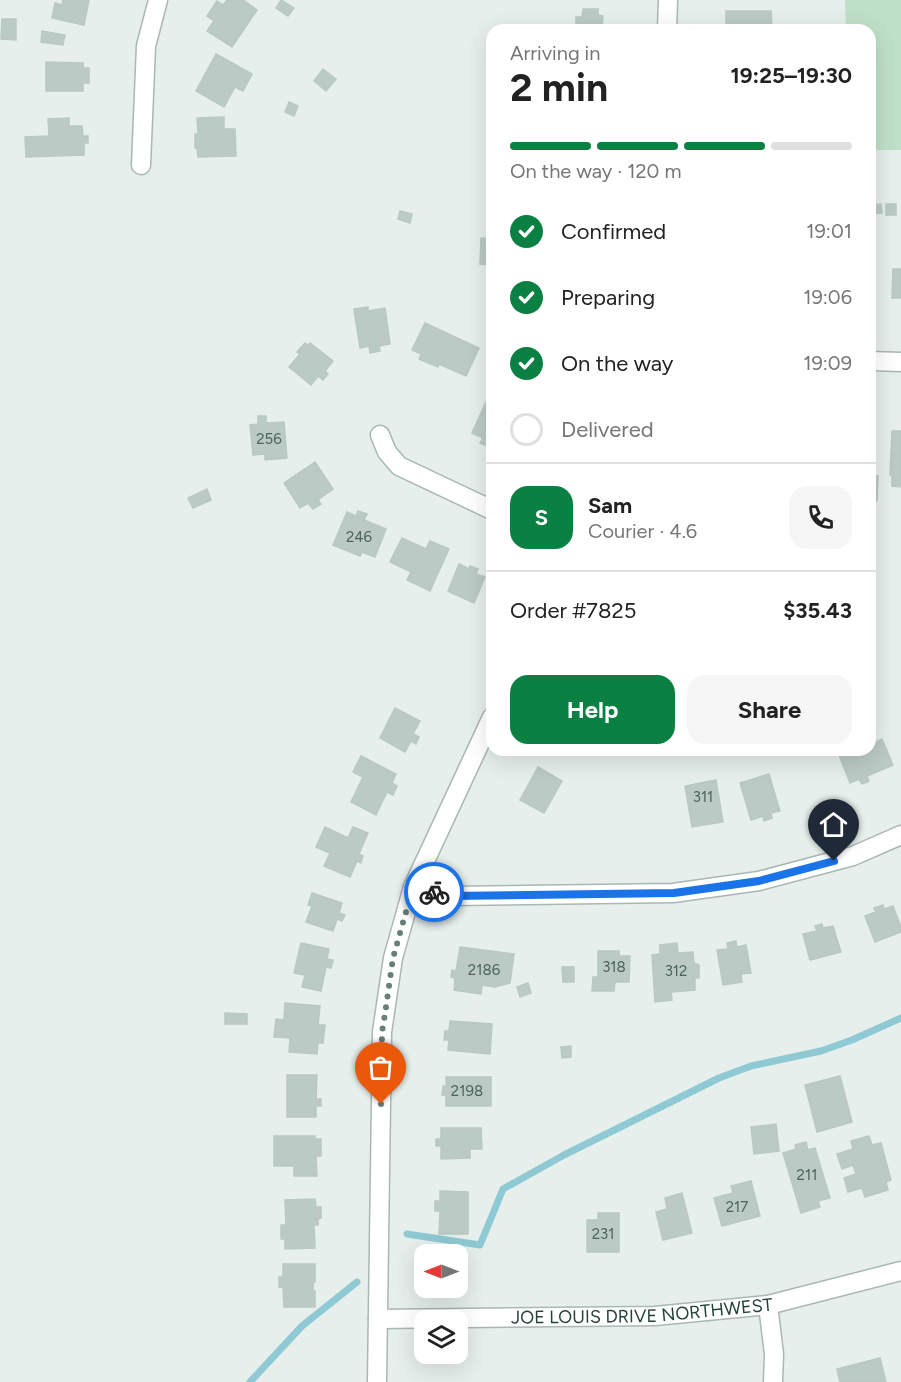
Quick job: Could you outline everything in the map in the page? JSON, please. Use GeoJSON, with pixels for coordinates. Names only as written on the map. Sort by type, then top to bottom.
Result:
{"type":"FeatureCollection","features":[{"type":"Feature","properties":{"kind":"street"},"geometry":{"type":"LineString","coordinates":[[141,165],[146,46],[158,0]]}},
{"type":"Feature","properties":{"kind":"street"},"geometry":{"type":"LineString","coordinates":[[667,24],[668,0]]}},
{"type":"Feature","properties":{"kind":"street"},"geometry":{"type":"LineString","coordinates":[[876,361],[901,362]]}},
{"type":"Feature","properties":{"kind":"street"},"geometry":{"type":"LineString","coordinates":[[380,435],[387,452],[399,466],[486,507]]}},
{"type":"Feature","properties":{"kind":"street"},"geometry":{"type":"LineString","coordinates":[[377,1382],[382,1032],[393,958],[413,887],[486,730]]}},
{"type":"Feature","properties":{"kind":"street"},"geometry":{"type":"LineString","coordinates":[[413,887],[450,896],[674,893],[759,881],[853,856],[901,835]]}},
{"type":"Feature","properties":{"kind":"street","name":"JOE LOUIS DRIVE NORTHWEST"},"geometry":{"type":"LineString","coordinates":[[378,1319],[655,1317],[768,1305],[901,1271]]}},
{"type":"Feature","properties":{"kind":"street"},"geometry":{"type":"LineString","coordinates":[[768,1305],[774,1354],[773,1382]]}},
{"type":"Feature","properties":{"kind":"green space"},"geometry":{"type":"Polygon","coordinates":[[[845,0],[901,0],[901,150],[876,150],[876,24],[846,24],[845,0]]]}},
{"type":"Feature","properties":{"kind":"building"},"geometry":{"type":"Polygon","coordinates":[[[63,0],[89,0],[84,25],[52,18],[55,3],[62,5],[63,0]]]}},
{"type":"Feature","properties":{"kind":"building"},"geometry":{"type":"Polygon","coordinates":[[[227,0],[243,0],[257,10],[232,47],[207,31],[214,21],[207,16],[217,1],[223,5],[227,0]]]}},
{"type":"Feature","properties":{"kind":"building"},"geometry":{"type":"Polygon","coordinates":[[[281,0],[294,8],[288,16],[276,8],[281,0]]]}},
{"type":"Feature","properties":{"kind":"building"},"geometry":{"type":"Polygon","coordinates":[[[583,9],[598,9],[598,15],[603,16],[602,24],[576,24],[576,17],[582,17],[583,9]]]}},
{"type":"Feature","properties":{"kind":"building"},"geometry":{"type":"Polygon","coordinates":[[[726,11],[771,11],[772,24],[726,24],[726,11]]]}},
{"type":"Feature","properties":{"kind":"building"},"geometry":{"type":"Polygon","coordinates":[[[2,19],[16,19],[16,40],[1,39],[2,19]]]}},
{"type":"Feature","properties":{"kind":"building"},"geometry":{"type":"Polygon","coordinates":[[[42,31],[65,35],[63,45],[41,42],[42,31]]]}},
{"type":"Feature","properties":{"kind":"building"},"geometry":{"type":"Polygon","coordinates":[[[216,54],[252,74],[243,91],[235,87],[224,107],[196,91],[216,54]]]}},
{"type":"Feature","properties":{"kind":"building"},"geometry":{"type":"Polygon","coordinates":[[[46,62],[83,63],[83,68],[89,68],[89,83],[83,83],[83,91],[46,91],[46,62]]]}},
{"type":"Feature","properties":{"kind":"building"},"geometry":{"type":"Polygon","coordinates":[[[323,69],[336,79],[326,91],[314,81],[323,69]]]}},
{"type":"Feature","properties":{"kind":"building"},"geometry":{"type":"Polygon","coordinates":[[[289,102],[298,106],[294,116],[285,112],[289,102]]]}},
{"type":"Feature","properties":{"kind":"building"},"geometry":{"type":"Polygon","coordinates":[[[224,117],[224,129],[235,129],[236,156],[198,157],[197,148],[195,148],[195,134],[198,134],[197,118],[224,117]]]}},
{"type":"Feature","properties":{"kind":"building"},"geometry":{"type":"Polygon","coordinates":[[[69,118],[69,126],[82,126],[83,136],[88,136],[88,143],[84,143],[84,155],[26,157],[25,137],[49,136],[48,119],[69,118]]]}},
{"type":"Feature","properties":{"kind":"building"},"geometry":{"type":"Polygon","coordinates":[[[876,204],[881,204],[882,213],[876,214],[876,204]]]}},
{"type":"Feature","properties":{"kind":"building"},"geometry":{"type":"Polygon","coordinates":[[[886,204],[896,204],[896,215],[886,215],[886,204]]]}},
{"type":"Feature","properties":{"kind":"building"},"geometry":{"type":"Polygon","coordinates":[[[400,211],[412,214],[410,223],[398,219],[400,211]]]}},
{"type":"Feature","properties":{"kind":"building"},"geometry":{"type":"Polygon","coordinates":[[[481,238],[486,238],[486,264],[480,264],[481,238]]]}},
{"type":"Feature","properties":{"kind":"building"},"geometry":{"type":"Polygon","coordinates":[[[893,269],[901,269],[901,298],[892,298],[893,269]]]}},
{"type":"Feature","properties":{"kind":"building"},"geometry":{"type":"Polygon","coordinates":[[[368,307],[368,311],[385,308],[390,344],[379,346],[380,351],[370,353],[369,346],[360,348],[354,309],[368,307]]]}},
{"type":"Feature","properties":{"kind":"building"},"geometry":{"type":"Polygon","coordinates":[[[425,323],[479,348],[466,376],[439,364],[438,367],[419,359],[421,354],[412,350],[425,323]]]}},
{"type":"Feature","properties":{"kind":"building"},"geometry":{"type":"Polygon","coordinates":[[[305,343],[308,345],[310,343],[333,361],[325,371],[328,374],[323,380],[318,376],[311,385],[289,367],[300,354],[297,352],[305,343]]]}},
{"type":"Feature","properties":{"kind":"building"},"geometry":{"type":"Polygon","coordinates":[[[486,402],[486,446],[480,443],[483,438],[472,433],[486,402]]]}},
{"type":"Feature","properties":{"kind":"building"},"geometry":{"type":"Polygon","coordinates":[[[258,416],[266,416],[266,423],[284,422],[287,458],[265,460],[265,454],[253,455],[250,425],[258,424],[258,416]]]}},
{"type":"Feature","properties":{"kind":"building"},"geometry":{"type":"Polygon","coordinates":[[[892,431],[901,431],[901,487],[892,486],[892,475],[890,475],[892,431]]]}},
{"type":"Feature","properties":{"kind":"building"},"geometry":{"type":"Polygon","coordinates":[[[315,462],[333,489],[318,500],[321,504],[313,509],[308,503],[300,508],[284,483],[315,462]]]}},
{"type":"Feature","properties":{"kind":"building"},"geometry":{"type":"Polygon","coordinates":[[[876,476],[878,476],[876,501],[876,476]]]}},
{"type":"Feature","properties":{"kind":"building"},"geometry":{"type":"Polygon","coordinates":[[[207,489],[211,500],[193,508],[188,498],[207,489]]]}},
{"type":"Feature","properties":{"kind":"building"},"geometry":{"type":"Polygon","coordinates":[[[358,511],[367,514],[364,520],[386,529],[375,557],[362,552],[360,556],[333,545],[347,512],[356,516],[358,511]]]}},
{"type":"Feature","properties":{"kind":"building"},"geometry":{"type":"Polygon","coordinates":[[[402,538],[426,549],[430,541],[449,549],[430,591],[407,580],[411,572],[390,562],[402,538]]]}},
{"type":"Feature","properties":{"kind":"building"},"geometry":{"type":"Polygon","coordinates":[[[459,564],[469,569],[470,566],[478,569],[476,574],[485,577],[474,603],[448,591],[459,564]]]}},
{"type":"Feature","properties":{"kind":"building"},"geometry":{"type":"Polygon","coordinates":[[[395,708],[420,721],[413,734],[419,737],[416,744],[411,741],[405,752],[380,738],[395,708]]]}},
{"type":"Feature","properties":{"kind":"building"},"geometry":{"type":"Polygon","coordinates":[[[882,739],[893,765],[867,776],[869,781],[862,784],[859,779],[850,783],[839,756],[876,756],[876,742],[882,739]]]}},
{"type":"Feature","properties":{"kind":"building"},"geometry":{"type":"Polygon","coordinates":[[[361,756],[396,774],[392,783],[397,786],[393,795],[387,792],[376,815],[351,802],[363,777],[353,772],[361,756]]]}},
{"type":"Feature","properties":{"kind":"building"},"geometry":{"type":"Polygon","coordinates":[[[538,767],[562,781],[544,813],[520,800],[538,767]]]}},
{"type":"Feature","properties":{"kind":"building"},"geometry":{"type":"Polygon","coordinates":[[[769,774],[780,811],[771,813],[772,818],[764,821],[763,816],[751,820],[740,783],[769,774]]]}},
{"type":"Feature","properties":{"kind":"building"},"geometry":{"type":"Polygon","coordinates":[[[716,780],[723,822],[692,827],[685,786],[716,780]]]}},
{"type":"Feature","properties":{"kind":"building"},"geometry":{"type":"Polygon","coordinates":[[[325,827],[348,838],[353,827],[368,833],[359,854],[363,856],[361,863],[357,861],[350,877],[324,866],[330,853],[316,847],[325,827]]]}},
{"type":"Feature","properties":{"kind":"building"},"geometry":{"type":"Polygon","coordinates":[[[312,893],[342,903],[339,913],[345,915],[342,921],[337,919],[333,931],[306,922],[312,906],[308,905],[312,893]]]}},
{"type":"Feature","properties":{"kind":"building"},"geometry":{"type":"Polygon","coordinates":[[[883,905],[884,909],[893,906],[901,932],[875,942],[865,916],[876,912],[874,908],[883,905]]]}},
{"type":"Feature","properties":{"kind":"building"},"geometry":{"type":"Polygon","coordinates":[[[822,924],[823,928],[833,926],[841,952],[810,960],[803,934],[817,931],[815,926],[822,924]]]}},
{"type":"Feature","properties":{"kind":"building"},"geometry":{"type":"Polygon","coordinates":[[[736,941],[737,947],[746,945],[751,973],[741,974],[742,982],[723,985],[717,950],[728,949],[727,943],[736,941]]]}},
{"type":"Feature","properties":{"kind":"building"},"geometry":{"type":"Polygon","coordinates":[[[301,943],[329,949],[327,959],[333,960],[331,968],[326,967],[321,991],[302,987],[305,975],[294,973],[301,943]]]}},
{"type":"Feature","properties":{"kind":"building"},"geometry":{"type":"Polygon","coordinates":[[[677,943],[678,953],[693,952],[694,963],[699,965],[699,978],[695,978],[695,990],[671,992],[672,1000],[655,1002],[652,955],[660,954],[660,945],[677,943]]]}},
{"type":"Feature","properties":{"kind":"building"},"geometry":{"type":"Polygon","coordinates":[[[460,947],[514,954],[510,983],[495,987],[482,985],[481,994],[454,990],[455,978],[451,977],[452,970],[456,971],[460,947]]]}},
{"type":"Feature","properties":{"kind":"building"},"geometry":{"type":"Polygon","coordinates":[[[598,951],[619,951],[619,956],[630,956],[629,982],[615,982],[614,991],[592,991],[593,977],[598,977],[598,951]]]}},
{"type":"Feature","properties":{"kind":"building"},"geometry":{"type":"Polygon","coordinates":[[[562,967],[574,967],[574,982],[563,982],[562,967]]]}},
{"type":"Feature","properties":{"kind":"building"},"geometry":{"type":"Polygon","coordinates":[[[528,983],[531,993],[520,997],[517,987],[528,983]]]}},
{"type":"Feature","properties":{"kind":"building"},"geometry":{"type":"Polygon","coordinates":[[[285,1003],[320,1006],[318,1025],[325,1025],[323,1043],[318,1043],[317,1054],[289,1052],[290,1038],[274,1037],[276,1019],[284,1020],[285,1003]]]}},
{"type":"Feature","properties":{"kind":"building"},"geometry":{"type":"Polygon","coordinates":[[[225,1013],[247,1014],[247,1024],[225,1024],[225,1013]]]}},
{"type":"Feature","properties":{"kind":"building"},"geometry":{"type":"Polygon","coordinates":[[[450,1021],[492,1024],[490,1054],[448,1050],[449,1040],[444,1040],[445,1031],[449,1031],[450,1021]]]}},
{"type":"Feature","properties":{"kind":"building"},"geometry":{"type":"Polygon","coordinates":[[[571,1046],[571,1057],[562,1058],[561,1047],[571,1046]]]}},
{"type":"Feature","properties":{"kind":"building"},"geometry":{"type":"Polygon","coordinates":[[[287,1075],[317,1075],[316,1099],[321,1099],[321,1106],[316,1106],[316,1117],[287,1117],[287,1075]]]}},
{"type":"Feature","properties":{"kind":"building"},"geometry":{"type":"Polygon","coordinates":[[[840,1076],[852,1122],[817,1132],[805,1085],[840,1076]]]}},
{"type":"Feature","properties":{"kind":"building"},"geometry":{"type":"Polygon","coordinates":[[[446,1077],[491,1077],[491,1106],[446,1106],[446,1095],[442,1095],[443,1086],[446,1087],[446,1077]]]}},
{"type":"Feature","properties":{"kind":"building"},"geometry":{"type":"Polygon","coordinates":[[[776,1124],[779,1151],[754,1154],[751,1127],[776,1124]]]}},
{"type":"Feature","properties":{"kind":"building"},"geometry":{"type":"Polygon","coordinates":[[[441,1128],[481,1128],[482,1149],[470,1149],[470,1158],[441,1159],[441,1146],[436,1146],[436,1139],[441,1139],[441,1128]]]}},
{"type":"Feature","properties":{"kind":"building"},"geometry":{"type":"Polygon","coordinates":[[[274,1136],[315,1136],[315,1139],[321,1139],[321,1156],[316,1156],[317,1176],[294,1176],[294,1166],[274,1166],[274,1136]]]}},
{"type":"Feature","properties":{"kind":"building"},"geometry":{"type":"Polygon","coordinates":[[[869,1136],[872,1145],[881,1143],[891,1180],[886,1182],[888,1190],[865,1197],[862,1188],[848,1192],[844,1178],[856,1174],[853,1165],[842,1169],[837,1154],[853,1149],[851,1141],[869,1136]]]}},
{"type":"Feature","properties":{"kind":"building"},"geometry":{"type":"Polygon","coordinates":[[[806,1142],[808,1150],[815,1148],[830,1198],[818,1201],[820,1207],[801,1213],[783,1153],[796,1149],[795,1145],[806,1142]]]}},
{"type":"Feature","properties":{"kind":"building"},"geometry":{"type":"Polygon","coordinates":[[[751,1181],[760,1216],[722,1226],[714,1198],[733,1193],[731,1186],[751,1181]]]}},
{"type":"Feature","properties":{"kind":"building"},"geometry":{"type":"Polygon","coordinates":[[[440,1191],[468,1192],[468,1234],[439,1234],[440,1211],[435,1211],[435,1201],[440,1201],[440,1191]]]}},
{"type":"Feature","properties":{"kind":"building"},"geometry":{"type":"Polygon","coordinates":[[[682,1193],[692,1233],[663,1240],[656,1212],[667,1209],[665,1198],[682,1193]]]}},
{"type":"Feature","properties":{"kind":"building"},"geometry":{"type":"Polygon","coordinates":[[[315,1199],[316,1207],[321,1207],[321,1218],[318,1219],[318,1225],[314,1225],[315,1248],[285,1249],[285,1239],[281,1239],[281,1225],[286,1225],[285,1200],[315,1199]]]}},
{"type":"Feature","properties":{"kind":"building"},"geometry":{"type":"Polygon","coordinates":[[[598,1213],[619,1213],[619,1252],[587,1252],[587,1220],[598,1220],[598,1213]]]}},
{"type":"Feature","properties":{"kind":"building"},"geometry":{"type":"Polygon","coordinates":[[[283,1264],[315,1264],[313,1291],[315,1291],[315,1307],[284,1307],[283,1287],[279,1287],[279,1277],[283,1277],[283,1264]]]}},
{"type":"Feature","properties":{"kind":"building"},"geometry":{"type":"Polygon","coordinates":[[[880,1358],[886,1382],[840,1382],[837,1369],[880,1358]]]}},
{"type":"Feature","properties":{"kind":"waterway"},"geometry":{"type":"LineString","coordinates":[[407,1234],[480,1245],[503,1189],[564,1155],[719,1078],[751,1066],[821,1051],[901,1018]]}},
{"type":"Feature","properties":{"kind":"waterway"},"geometry":{"type":"LineString","coordinates":[[250,1382],[302,1326],[357,1282]]}},
{"type":"Feature","properties":{"kind":"way so far"},"geometry":{"type":"LineString","coordinates":[[381,1104],[382,1032],[393,958],[413,887],[434,892]]}},
{"type":"Feature","properties":{"kind":"route"},"geometry":{"type":"LineString","coordinates":[[434,892],[450,896],[674,893],[759,881],[834,861]]}}]}
